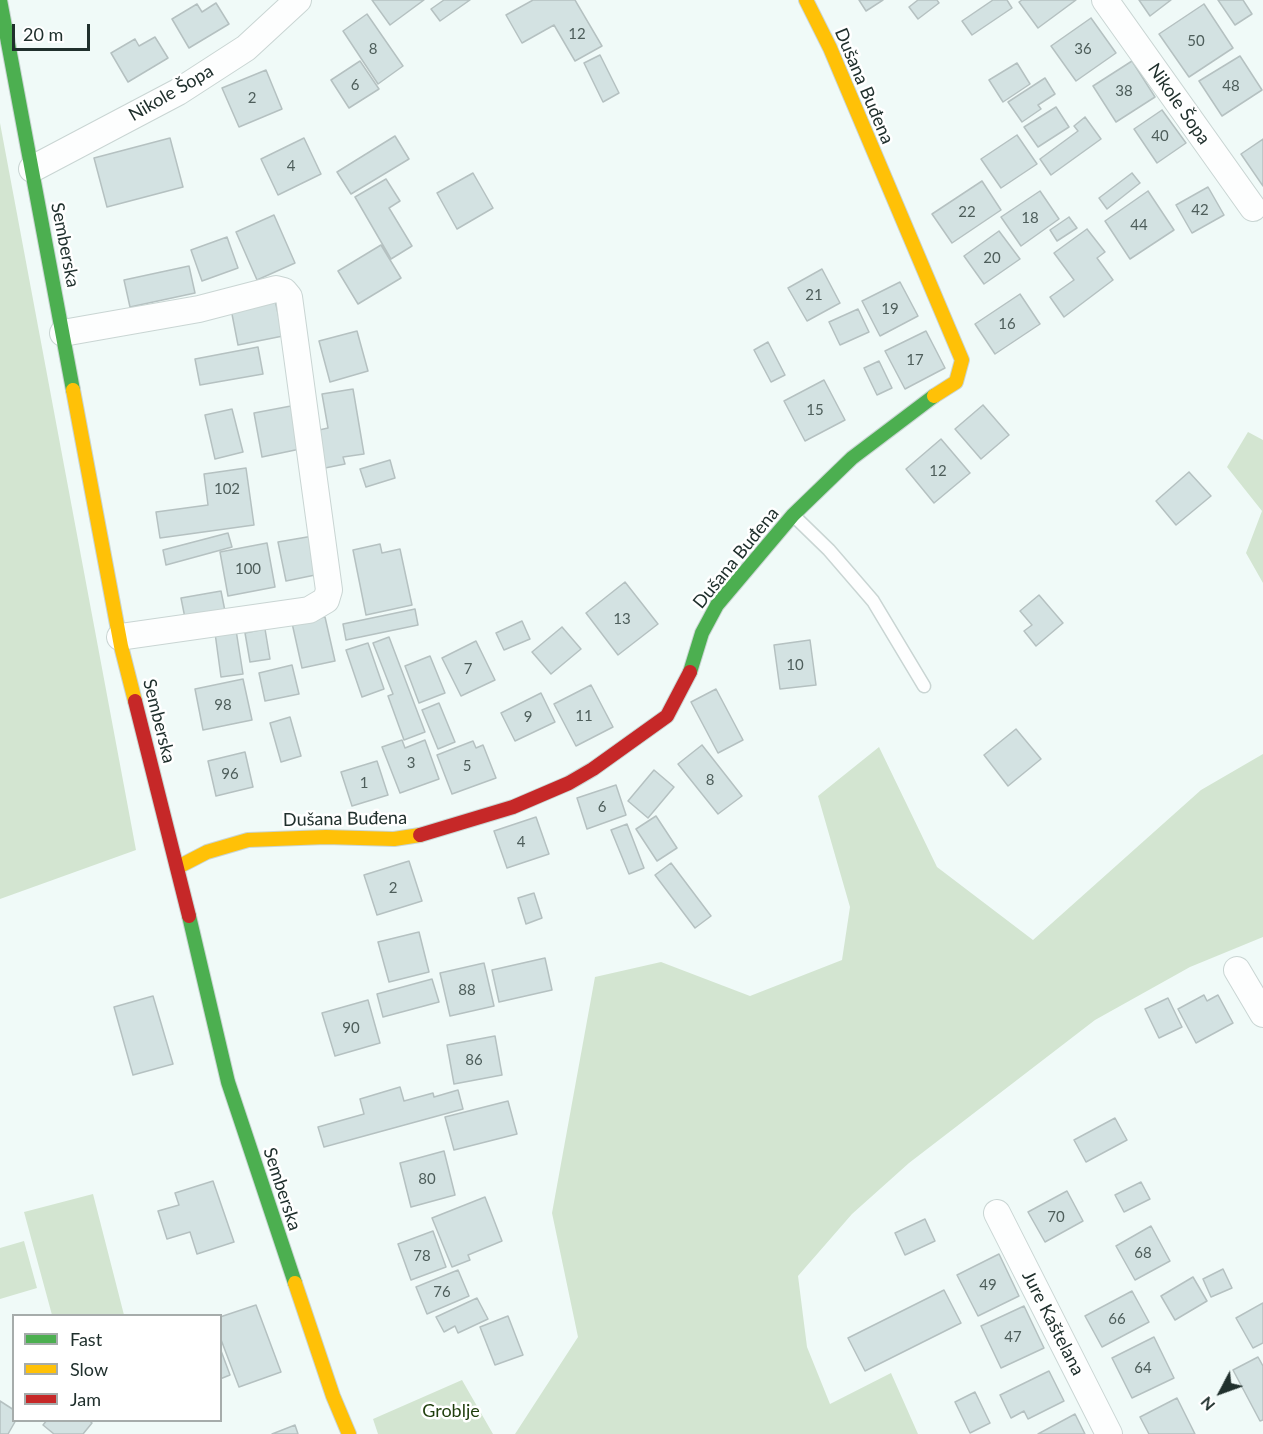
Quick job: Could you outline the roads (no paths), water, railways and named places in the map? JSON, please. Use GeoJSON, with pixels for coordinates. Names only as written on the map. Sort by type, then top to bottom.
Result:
{"type":"FeatureCollection","features":[{"type":"Feature","properties":{"kind":"main road","name":"Semberska"},"geometry":{"type":"LineString","coordinates":[[0,0],[120,637],[178,867],[228,1082],[333,1396],[349,1434]]}},
{"type":"Feature","properties":{"kind":"main road","name":"Dušana Buđena"},"geometry":{"type":"LineString","coordinates":[[178,867],[207,852],[248,840],[326,837],[394,839],[417,836],[513,807],[569,783],[655,727],[667,716],[690,673],[702,633],[717,605],[793,515],[852,458],[911,411],[956,382],[962,360],[830,48],[806,0]]}},
{"type":"Feature","properties":{"kind":"street","name":"Nikole Šopa"},"geometry":{"type":"LineString","coordinates":[[32,169],[178,93],[246,48],[298,0]]}},
{"type":"Feature","properties":{"kind":"street","name":"Nikole Šopa"},"geometry":{"type":"LineString","coordinates":[[1105,0],[1253,208]]}},
{"type":"Feature","properties":{"kind":"street"},"geometry":{"type":"LineString","coordinates":[[63,333],[199,309],[276,289],[285,291],[289,297],[329,590],[326,600],[309,610],[120,637]]}},
{"type":"Feature","properties":{"kind":"street"},"geometry":{"type":"LineString","coordinates":[[1237,970],[1263,1014]]}},
{"type":"Feature","properties":{"kind":"street","name":"Jure Kaštelana"},"geometry":{"type":"LineString","coordinates":[[997,1213],[1109,1434]]}},
{"type":"Feature","properties":{"kind":"lane"},"geometry":{"type":"LineString","coordinates":[[793,515],[829,550],[873,601],[924,686]]}},
{"type":"Feature","properties":{"kind":"park label","name":"Groblje"},"geometry":{"type":"Point","coordinates":[451,1411]}}]}
